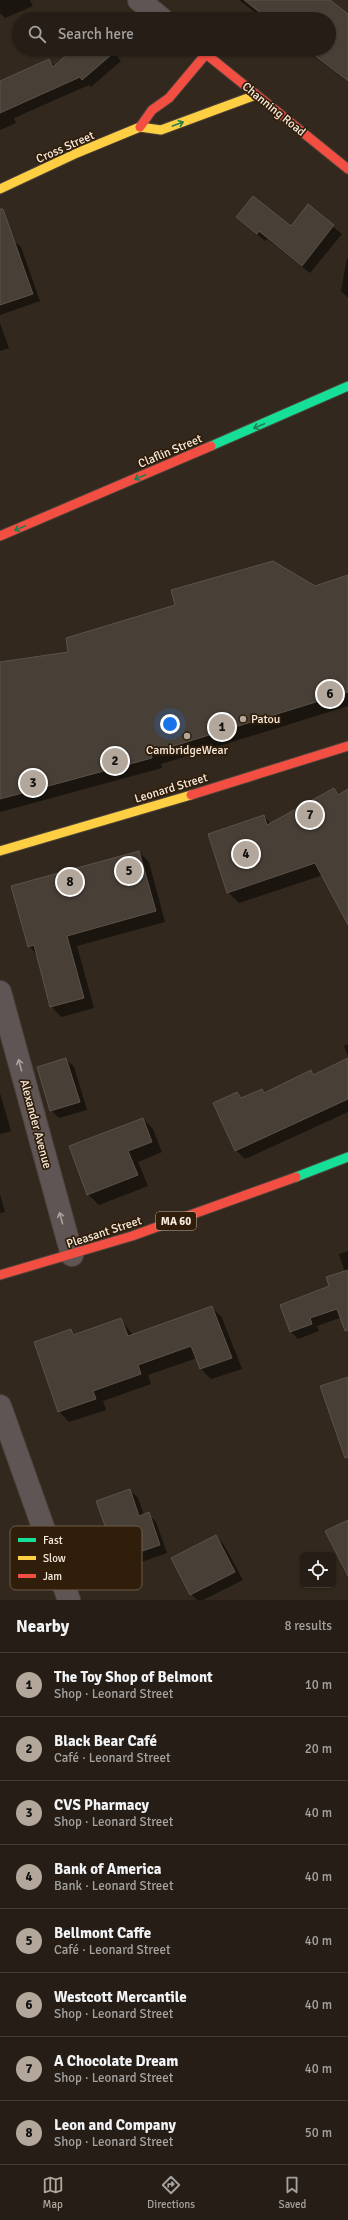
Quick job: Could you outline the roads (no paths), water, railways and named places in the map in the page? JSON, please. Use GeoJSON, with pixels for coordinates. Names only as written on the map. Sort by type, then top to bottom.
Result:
{"type":"FeatureCollection","features":[{"type":"Feature","properties":{"kind":"street"},"geometry":{"type":"LineString","coordinates":[[138,0],[153,12]]}},
{"type":"Feature","properties":{"kind":"street"},"geometry":{"type":"LineString","coordinates":[[140,128],[152,110],[169,98],[200,56]]}},
{"type":"Feature","properties":{"kind":"street","name":"Channing Road"},"geometry":{"type":"LineString","coordinates":[[208,56],[348,169]]}},
{"type":"Feature","properties":{"kind":"street","name":"Cross Street"},"geometry":{"type":"LineString","coordinates":[[0,189],[76,154],[140,128],[161,130],[256,95]]}},
{"type":"Feature","properties":{"kind":"street","name":"Claflin Street"},"geometry":{"type":"LineString","coordinates":[[0,536],[348,386]]}},
{"type":"Feature","properties":{"kind":"street","name":"Leonard Street"},"geometry":{"type":"LineString","coordinates":[[0,851],[192,795],[348,746]]}},
{"type":"Feature","properties":{"kind":"street","name":"Alexander Avenue"},"geometry":{"type":"LineString","coordinates":[[0,992],[72,1255]]}},
{"type":"Feature","properties":{"kind":"street","name":"Pleasant Street"},"geometry":{"type":"LineString","coordinates":[[0,1275],[72,1255],[190,1217],[348,1157]]}},
{"type":"Feature","properties":{"kind":"street"},"geometry":{"type":"LineString","coordinates":[[0,1406],[43,1526]]}},
{"type":"Feature","properties":{"kind":"street"},"geometry":{"type":"LineString","coordinates":[[65,1590],[69,1600]]}},
{"type":"Feature","properties":{"kind":"place","name":"Westcott Mercantile"},"geometry":{"type":"Point","coordinates":[330,694]}},
{"type":"Feature","properties":{"kind":"place","name":"Patou"},"geometry":{"type":"Point","coordinates":[243,719]}},
{"type":"Feature","properties":{"kind":"place","name":"The Toy Shop of Belmont"},"geometry":{"type":"Point","coordinates":[222,727]}},
{"type":"Feature","properties":{"kind":"place","name":"CambridgeWear"},"geometry":{"type":"Point","coordinates":[187,736]}},
{"type":"Feature","properties":{"kind":"place","name":"Black Bear Café"},"geometry":{"type":"Point","coordinates":[115,761]}},
{"type":"Feature","properties":{"kind":"place","name":"CVS Pharmacy"},"geometry":{"type":"Point","coordinates":[33,783]}},
{"type":"Feature","properties":{"kind":"place","name":"A Chocolate Dream"},"geometry":{"type":"Point","coordinates":[310,815]}},
{"type":"Feature","properties":{"kind":"place","name":"Bank of America"},"geometry":{"type":"Point","coordinates":[246,854]}},
{"type":"Feature","properties":{"kind":"place","name":"Bellmont Caffe"},"geometry":{"type":"Point","coordinates":[129,871]}},
{"type":"Feature","properties":{"kind":"place","name":"Leon and Company"},"geometry":{"type":"Point","coordinates":[70,882]}}]}
